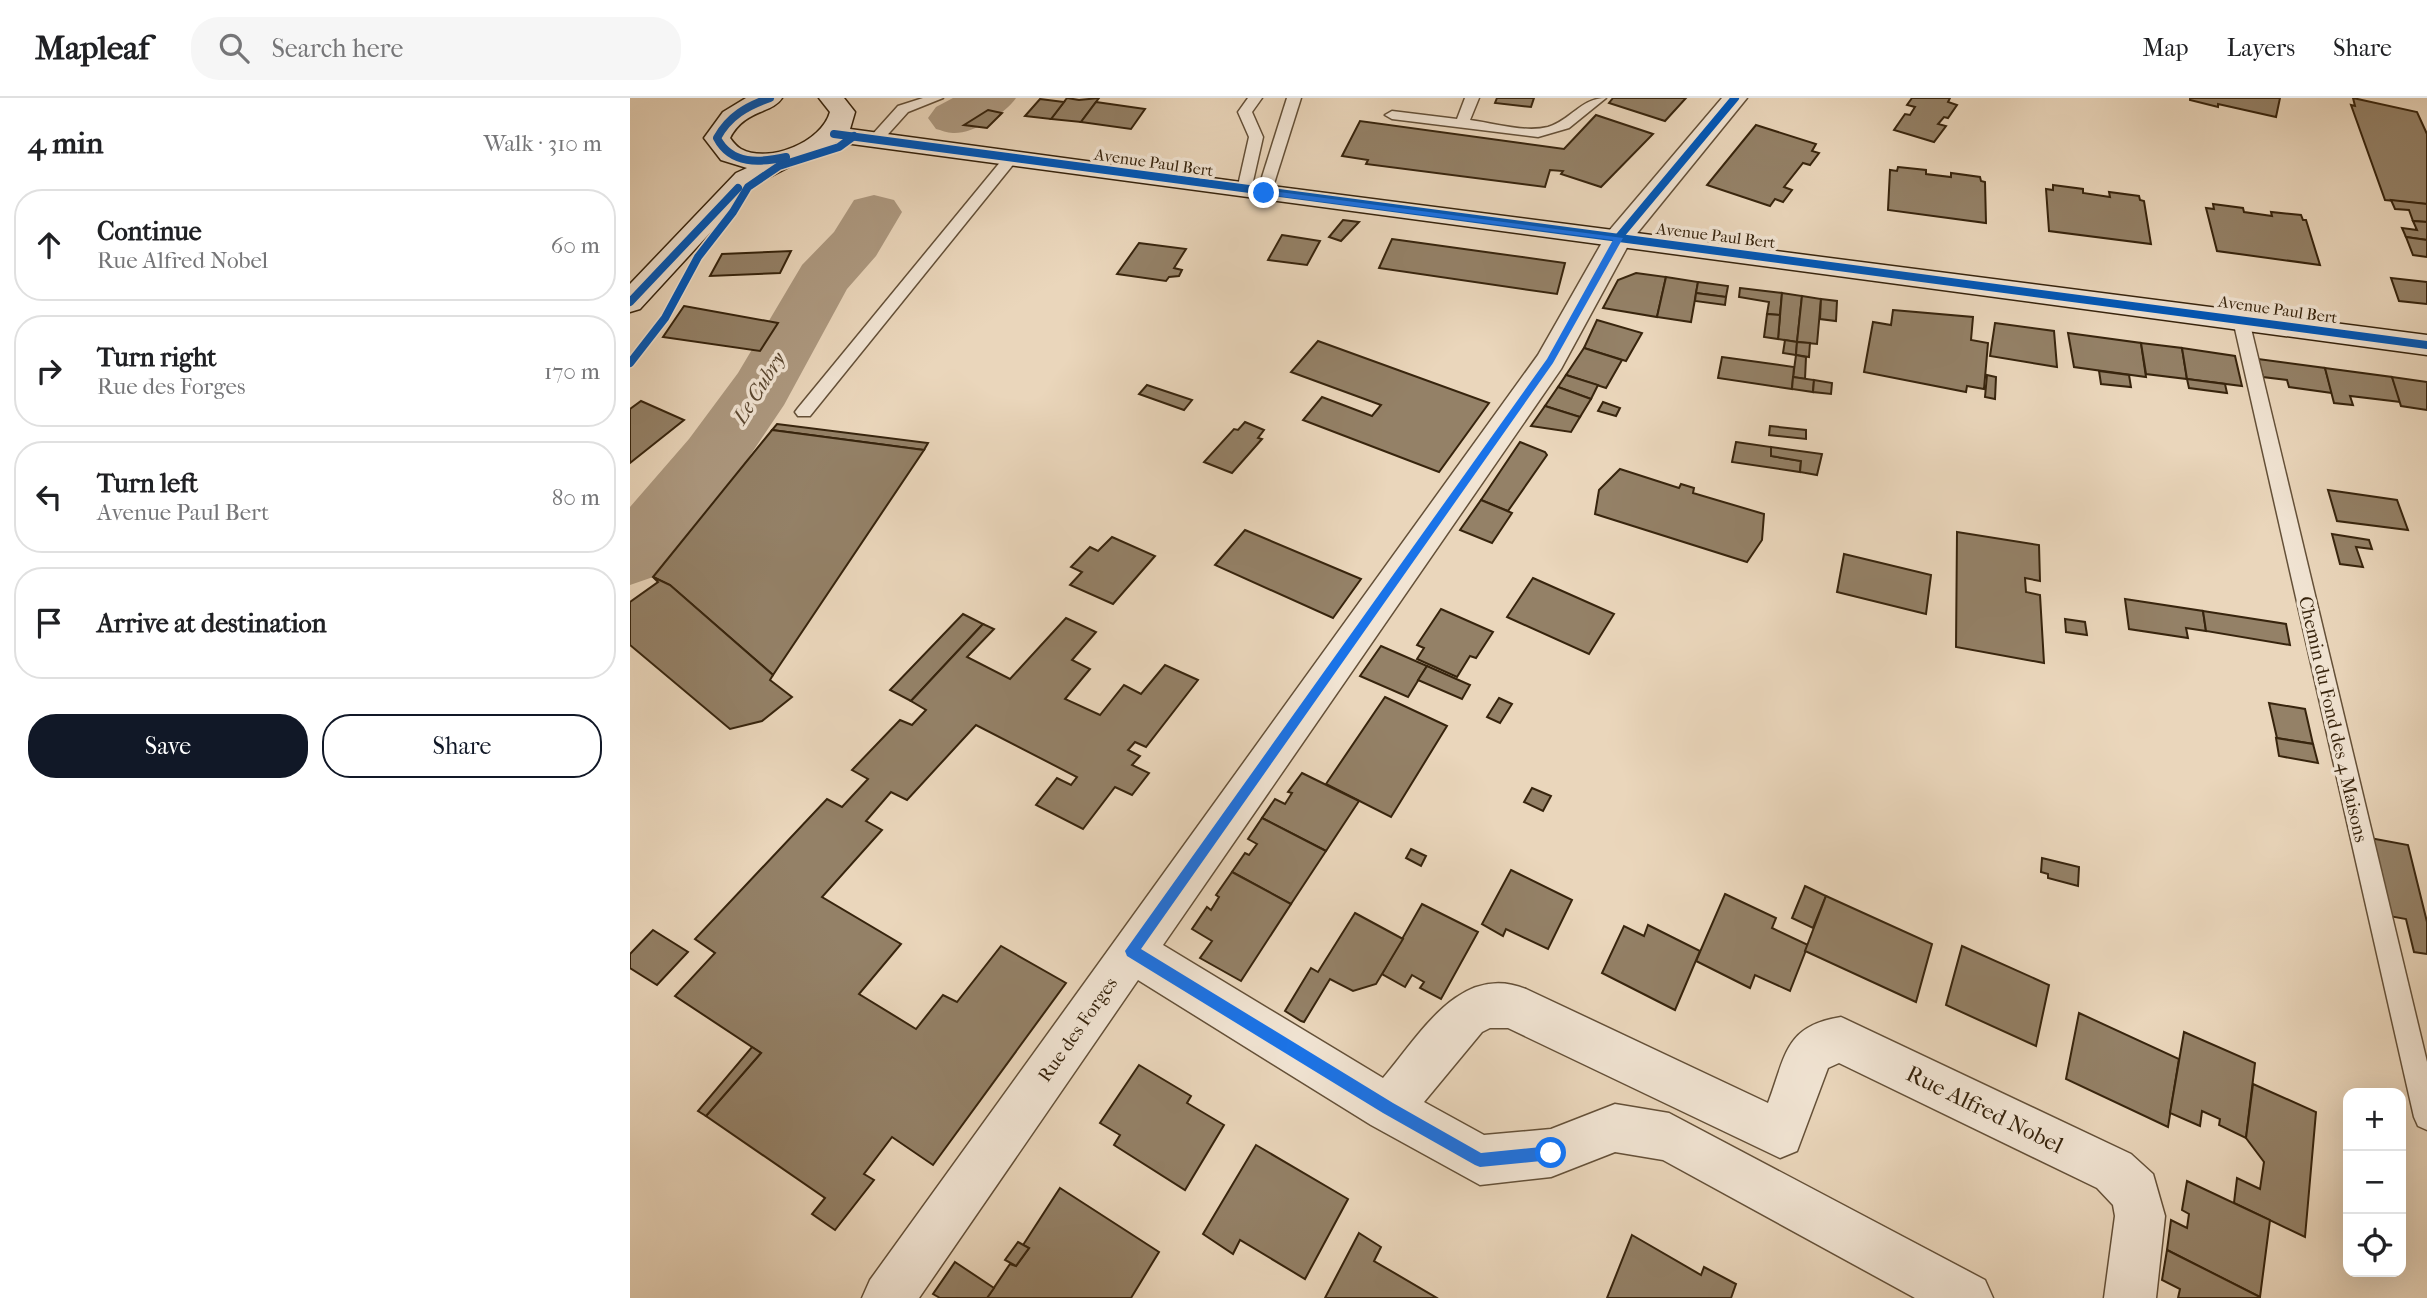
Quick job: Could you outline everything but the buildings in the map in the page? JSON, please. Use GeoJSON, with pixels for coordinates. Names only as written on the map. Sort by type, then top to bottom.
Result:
{"type":"FeatureCollection","features":[{"type":"Feature","properties":{"kind":"street"},"geometry":{"type":"LineString","coordinates":[[630,272],[692,206],[715,166],[717,138],[723,124],[737,112],[770,98]]}},
{"type":"Feature","properties":{"kind":"street"},"geometry":{"type":"LineString","coordinates":[[630,302],[745,179],[764,167],[818,145],[834,134],[842,124],[844,114],[841,105],[831,98]]}},
{"type":"Feature","properties":{"kind":"street","name":"Rue des Forges"},"geometry":{"type":"LineString","coordinates":[[888,1298],[1550,361],[1618,238],[1735,98]]}},
{"type":"Feature","properties":{"kind":"street","name":"Avenue Paul Bert"},"geometry":{"type":"LineString","coordinates":[[834,134],[1255,192],[2427,345]]}},
{"type":"Feature","properties":{"kind":"street"},"geometry":{"type":"LineString","coordinates":[[715,166],[730,156],[760,161],[797,154]]}},
{"type":"Feature","properties":{"kind":"street"},"geometry":{"type":"LineString","coordinates":[[1132,951],[1388,1108],[1480,1160],[1551,1153],[1615,1128],[1669,1137],[1966,1298]]}},
{"type":"Feature","properties":{"kind":"street"},"geometry":{"type":"LineString","coordinates":[[1388,1108],[1466,1016],[1485,1004],[1510,1005],[1780,1133]]}},
{"type":"Feature","properties":{"kind":"street","name":"Rue Alfred Nobel"},"geometry":{"type":"LineString","coordinates":[[1760,1186],[1810,1053],[1822,1043],[1841,1040],[2115,1171],[2135,1192],[2140,1216],[2130,1298]]}},
{"type":"Feature","properties":{"kind":"lane"},"geometry":{"type":"LineString","coordinates":[[876,139],[904,109],[936,98]]}},
{"type":"Feature","properties":{"kind":"lane"},"geometry":{"type":"LineString","coordinates":[[1255,98],[1245,112],[1256,137],[1255,192]]}},
{"type":"Feature","properties":{"kind":"lane"},"geometry":{"type":"LineString","coordinates":[[1255,192],[1294,98]]}},
{"type":"Feature","properties":{"kind":"lane"},"geometry":{"type":"LineString","coordinates":[[1462,124],[1472,98]]}},
{"type":"Feature","properties":{"kind":"lane"},"geometry":{"type":"LineString","coordinates":[[1392,115],[1538,133],[1559,130],[1571,124],[1599,98]]}},
{"type":"Feature","properties":{"kind":"lane"},"geometry":{"type":"LineString","coordinates":[[804,412],[1010,158]]}},
{"type":"Feature","properties":{"kind":"lane","name":"Chemin du Fond des 4 Maisons"},"geometry":{"type":"LineString","coordinates":[[2241,320],[2427,1117]]}},
{"type":"Feature","properties":{"kind":"waterway","name":"Le Cubry"},"geometry":{"type":"LineString","coordinates":[[954,118],[991,98]]}},
{"type":"Feature","properties":{"kind":"waterway","name":"Le Cubry"},"geometry":{"type":"LineString","coordinates":[[630,556],[713,457],[761,389],[823,279],[856,243],[874,212]]}},
{"type":"Feature","properties":{"kind":"cycle path"},"geometry":{"type":"LineString","coordinates":[[770,98],[753,104],[732,117],[717,138],[728,154],[736,158],[756,161],[786,157]]}},
{"type":"Feature","properties":{"kind":"cycle path"},"geometry":{"type":"LineString","coordinates":[[1618,238],[1735,98]]}},
{"type":"Feature","properties":{"kind":"cycle path"},"geometry":{"type":"LineString","coordinates":[[834,134],[2427,345]]}},
{"type":"Feature","properties":{"kind":"cycle path"},"geometry":{"type":"LineString","coordinates":[[630,363],[665,318],[698,257],[733,212],[748,187],[779,166],[839,147],[854,136]]}},
{"type":"Feature","properties":{"kind":"cycle path"},"geometry":{"type":"LineString","coordinates":[[630,302],[738,188]]}},
{"type":"Feature","properties":{"kind":"route"},"geometry":{"type":"LineString","coordinates":[[1264,193],[1618,238],[1550,361],[1132,951],[1388,1108],[1480,1160],[1551,1153]]}}]}
